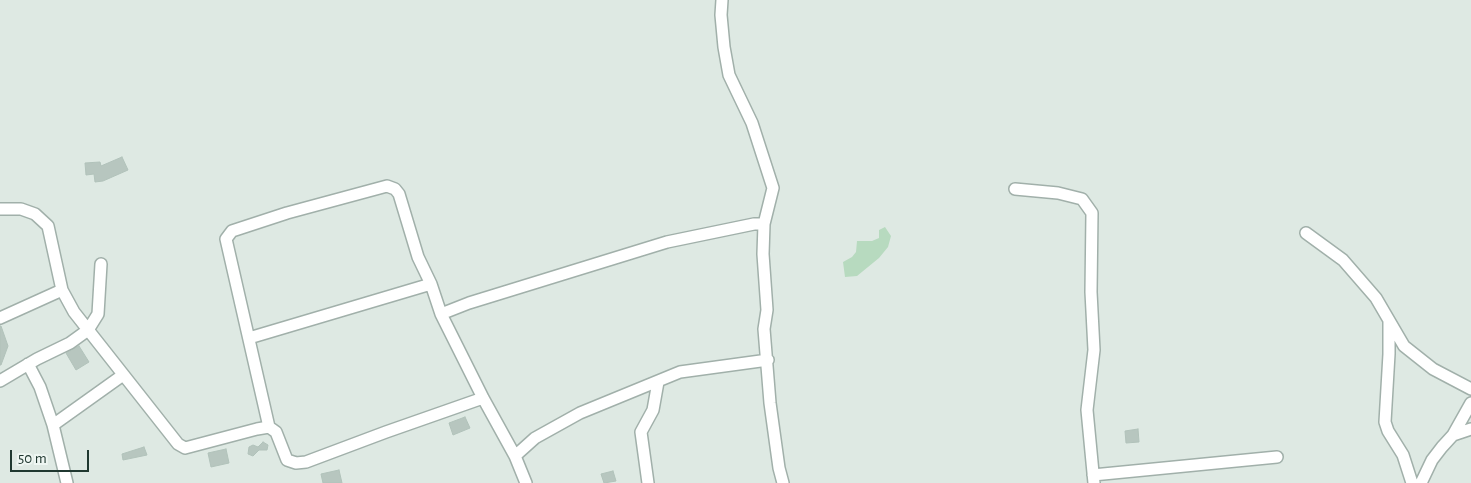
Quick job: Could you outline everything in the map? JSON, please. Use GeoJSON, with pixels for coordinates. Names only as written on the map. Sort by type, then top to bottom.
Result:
{"type":"FeatureCollection","features":[{"type":"Feature","properties":{"kind":"street"},"geometry":{"type":"LineString","coordinates":[[722,0],[721,15],[729,75],[752,123],[773,188],[764,224],[762,254],[767,310],[764,329],[770,403],[779,468],[783,483]]}},
{"type":"Feature","properties":{"kind":"street"},"geometry":{"type":"LineString","coordinates":[[483,398],[306,462],[296,463],[288,460],[276,432],[269,427],[226,239],[232,231],[287,214],[387,186],[395,189],[399,194],[418,258],[431,284],[441,314],[483,398],[515,456],[526,483]]}},
{"type":"Feature","properties":{"kind":"street"},"geometry":{"type":"LineString","coordinates":[[1014,189],[1058,193],[1082,199],[1092,213],[1094,350],[1087,410],[1093,479],[1277,457]]}},
{"type":"Feature","properties":{"kind":"street"},"geometry":{"type":"LineString","coordinates":[[0,209],[21,209],[35,214],[48,226],[62,290],[74,312],[178,444],[185,448],[269,427]]}},
{"type":"Feature","properties":{"kind":"street"},"geometry":{"type":"LineString","coordinates":[[441,314],[469,303],[667,242],[754,224],[764,224]]}},
{"type":"Feature","properties":{"kind":"street"},"geometry":{"type":"LineString","coordinates":[[1306,233],[1343,260],[1376,298],[1404,346],[1433,370],[1471,389]]}},
{"type":"Feature","properties":{"kind":"street"},"geometry":{"type":"LineString","coordinates":[[0,381],[28,364],[70,343],[88,330],[98,314],[101,264]]}},
{"type":"Feature","properties":{"kind":"street"},"geometry":{"type":"LineString","coordinates":[[249,338],[431,284]]}},
{"type":"Feature","properties":{"kind":"street"},"geometry":{"type":"LineString","coordinates":[[0,318],[62,290]]}},
{"type":"Feature","properties":{"kind":"street"},"geometry":{"type":"LineString","coordinates":[[1389,321],[1385,422],[1388,431],[1403,455],[1412,483]]}},
{"type":"Feature","properties":{"kind":"street"},"geometry":{"type":"LineString","coordinates":[[515,456],[535,438],[580,413],[680,372],[768,360]]}},
{"type":"Feature","properties":{"kind":"street"},"geometry":{"type":"LineString","coordinates":[[28,364],[40,387],[53,425],[67,483]]}},
{"type":"Feature","properties":{"kind":"street"},"geometry":{"type":"LineString","coordinates":[[53,425],[123,375]]}},
{"type":"Feature","properties":{"kind":"street"},"geometry":{"type":"LineString","coordinates":[[648,483],[641,432],[653,410],[658,382]]}},
{"type":"Feature","properties":{"kind":"street"},"geometry":{"type":"LineString","coordinates":[[1421,483],[1432,460],[1454,435],[1471,403]]}},
{"type":"Feature","properties":{"kind":"street"},"geometry":{"type":"LineString","coordinates":[[1454,435],[1471,429]]}},
{"type":"Feature","properties":{"kind":"green space"},"geometry":{"type":"Polygon","coordinates":[[[885,227],[891,236],[888,247],[879,258],[857,276],[845,277],[843,262],[852,257],[856,252],[857,241],[872,241],[879,238],[879,230],[885,227]]]}},
{"type":"Feature","properties":{"kind":"building"},"geometry":{"type":"Polygon","coordinates":[[[122,157],[128,170],[103,181],[95,182],[94,174],[86,175],[85,163],[100,162],[101,166],[122,157]]]}},
{"type":"Feature","properties":{"kind":"building"},"geometry":{"type":"Polygon","coordinates":[[[0,326],[8,346],[1,365],[0,365],[0,326]]]}},
{"type":"Feature","properties":{"kind":"building"},"geometry":{"type":"Polygon","coordinates":[[[79,346],[89,362],[76,370],[66,353],[79,346]]]}},
{"type":"Feature","properties":{"kind":"building"},"geometry":{"type":"Polygon","coordinates":[[[465,417],[470,428],[453,435],[449,423],[465,417]]]}},
{"type":"Feature","properties":{"kind":"building"},"geometry":{"type":"Polygon","coordinates":[[[1138,429],[1139,442],[1126,443],[1125,431],[1138,429]]]}},
{"type":"Feature","properties":{"kind":"building"},"geometry":{"type":"Polygon","coordinates":[[[263,442],[268,445],[267,450],[259,450],[253,456],[248,454],[249,447],[253,445],[258,447],[263,442]]]}},
{"type":"Feature","properties":{"kind":"building"},"geometry":{"type":"Polygon","coordinates":[[[144,447],[147,455],[123,460],[122,454],[144,447]]]}},
{"type":"Feature","properties":{"kind":"building"},"geometry":{"type":"Polygon","coordinates":[[[226,449],[229,463],[211,467],[208,453],[226,449]]]}},
{"type":"Feature","properties":{"kind":"building"},"geometry":{"type":"Polygon","coordinates":[[[339,470],[342,483],[323,483],[321,474],[339,470]]]}},
{"type":"Feature","properties":{"kind":"building"},"geometry":{"type":"Polygon","coordinates":[[[613,471],[616,481],[604,483],[601,474],[613,471]]]}}]}
